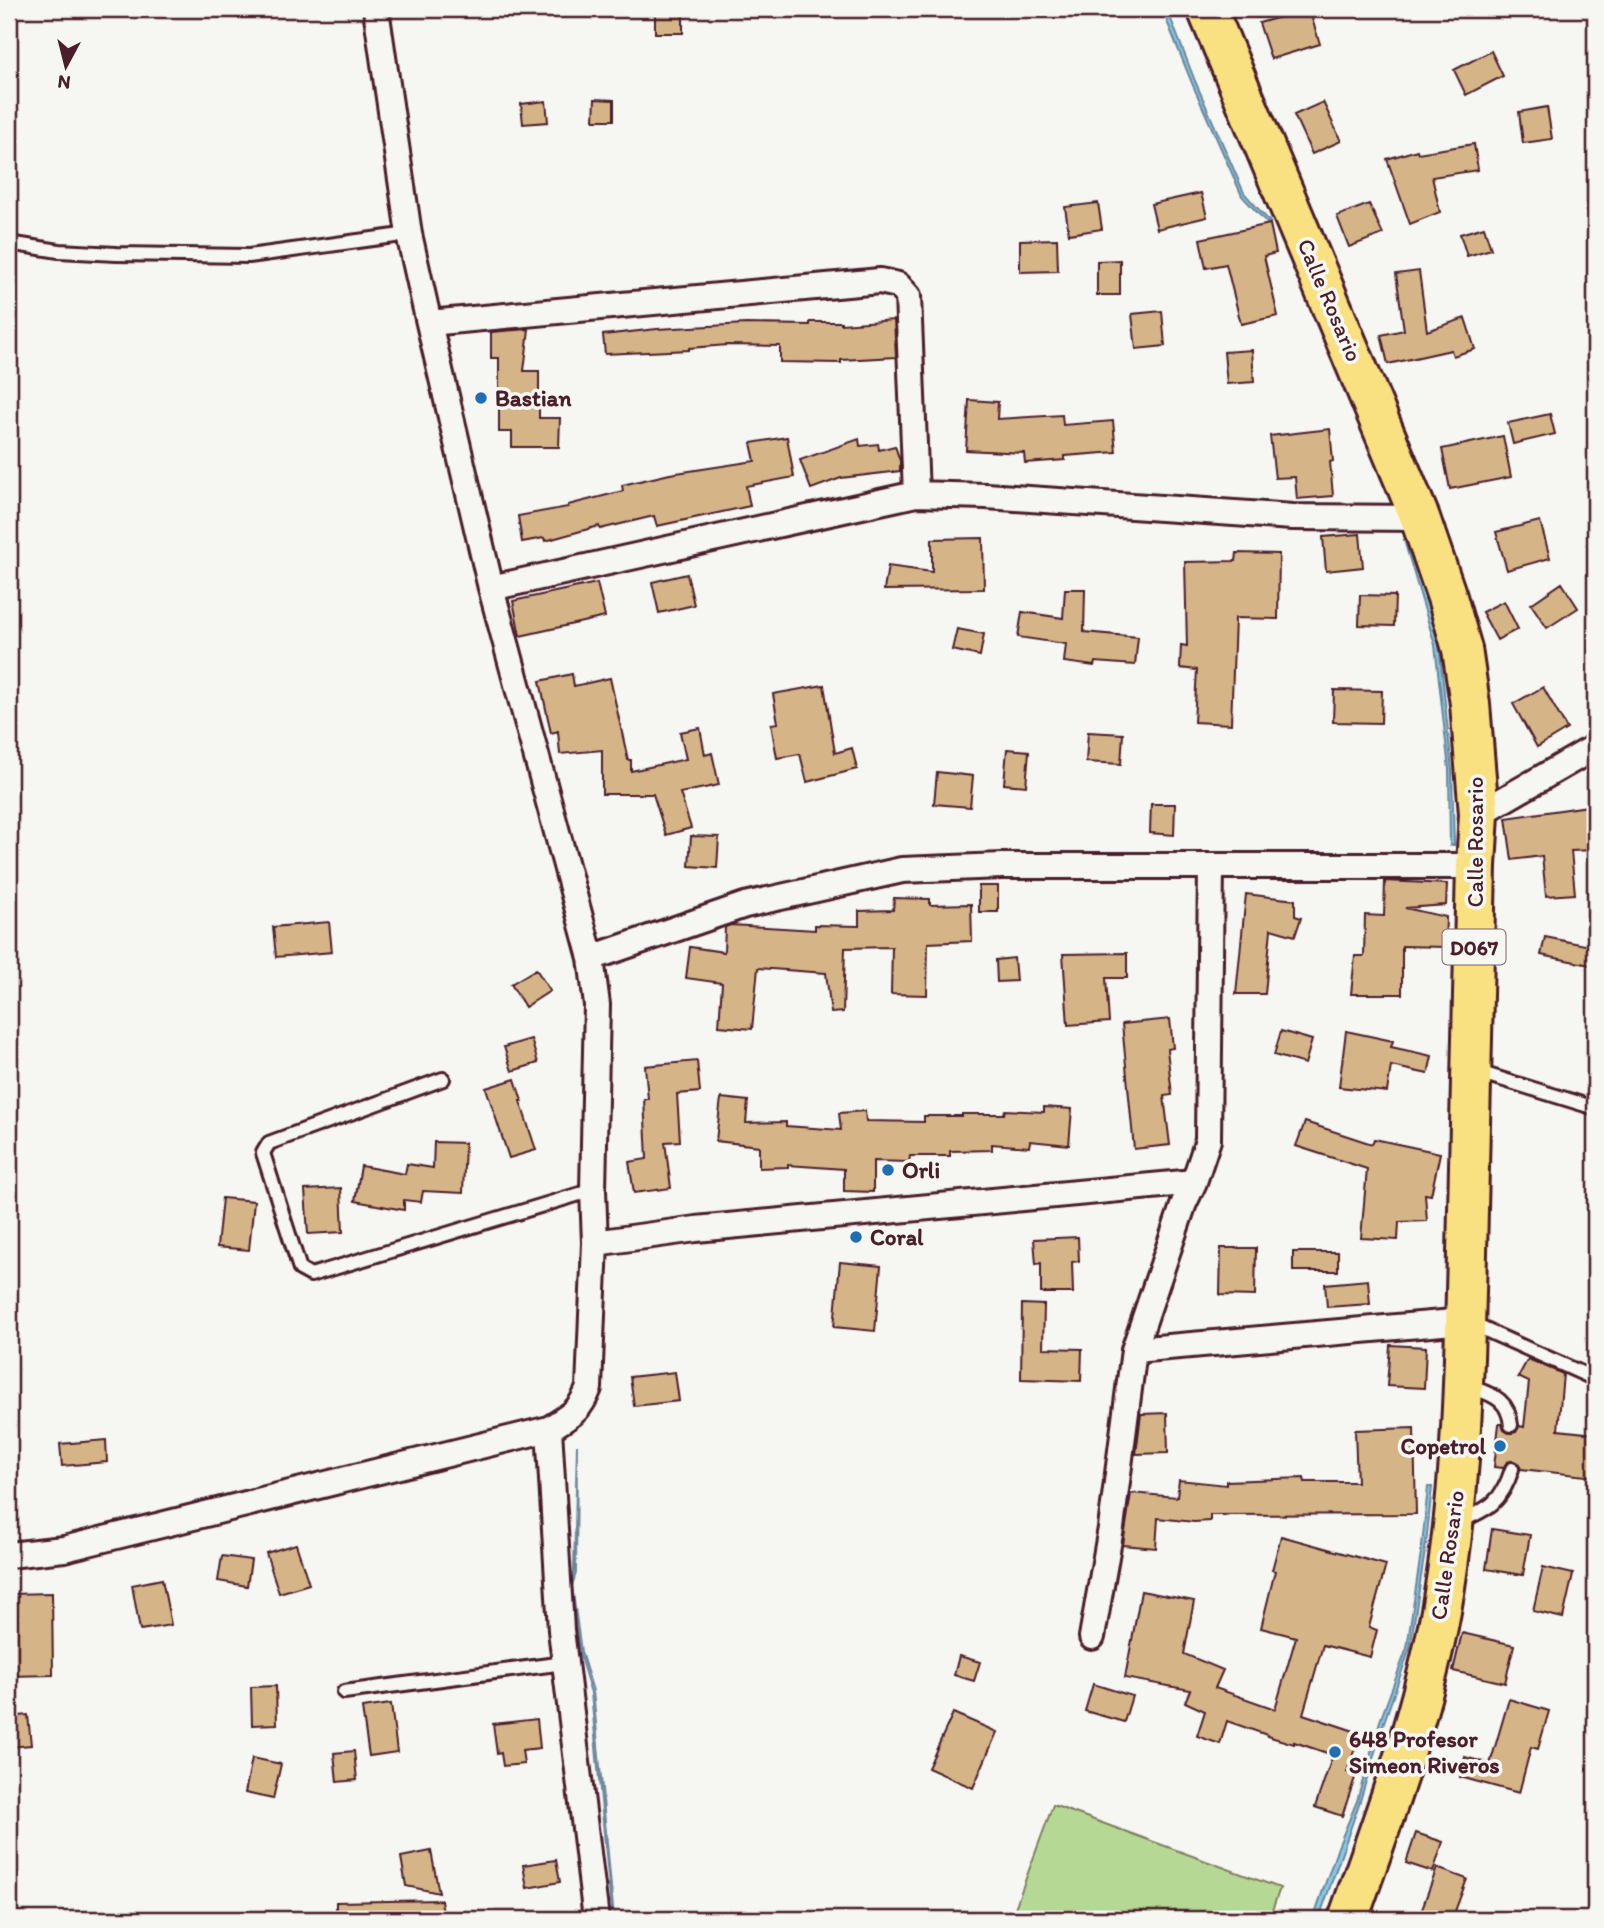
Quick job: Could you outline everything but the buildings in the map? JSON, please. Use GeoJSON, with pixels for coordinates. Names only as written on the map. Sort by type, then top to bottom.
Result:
{"type":"FeatureCollection","features":[{"type":"Feature","properties":{"kind":"main road","name":"Calle Rosario"},"geometry":{"type":"LineString","coordinates":[[1208,9],[1420,518],[1447,597],[1462,649],[1470,704],[1479,814],[1463,1383],[1453,1524],[1441,1611],[1428,1671],[1348,1919]]}},
{"type":"Feature","properties":{"kind":"street"},"geometry":{"type":"LineString","coordinates":[[9,1555],[64,1549],[549,1429],[574,1413],[589,1388],[595,1244],[593,1190],[597,1005],[591,958],[491,588],[429,323],[409,234],[376,9]]}},
{"type":"Feature","properties":{"kind":"street"},"geometry":{"type":"LineString","coordinates":[[429,323],[880,281],[898,285],[908,296],[916,494]]}},
{"type":"Feature","properties":{"kind":"street"},"geometry":{"type":"LineString","coordinates":[[491,588],[916,494],[986,496],[1293,517],[1420,518]]}},
{"type":"Feature","properties":{"kind":"street"},"geometry":{"type":"LineString","coordinates":[[1479,814],[1595,747]]}},
{"type":"Feature","properties":{"kind":"street"},"geometry":{"type":"LineString","coordinates":[[591,958],[745,905],[902,870],[1002,866],[1476,866]]}},
{"type":"Feature","properties":{"kind":"street"},"geometry":{"type":"LineString","coordinates":[[1093,1637],[1111,1528],[1134,1350],[1208,1140],[1211,867]]}},
{"type":"Feature","properties":{"kind":"street"},"geometry":{"type":"LineString","coordinates":[[595,1244],[696,1229],[1194,1182]]}},
{"type":"Feature","properties":{"kind":"street"},"geometry":{"type":"LineString","coordinates":[[1134,1350],[1465,1321]]}},
{"type":"Feature","properties":{"kind":"street"},"geometry":{"type":"LineString","coordinates":[[549,1429],[564,1663],[596,1919]]}},
{"type":"Feature","properties":{"kind":"lane"},"geometry":{"type":"LineString","coordinates":[[9,243],[59,251],[248,256],[409,234]]}},
{"type":"Feature","properties":{"kind":"lane"},"geometry":{"type":"LineString","coordinates":[[1471,1070],[1595,1108]]}},
{"type":"Feature","properties":{"kind":"lane"},"geometry":{"type":"LineString","coordinates":[[443,1079],[270,1143],[263,1153],[300,1269],[311,1275],[593,1190]]}},
{"type":"Feature","properties":{"kind":"lane"},"geometry":{"type":"LineString","coordinates":[[1465,1321],[1595,1379]]}},
{"type":"Feature","properties":{"kind":"lane"},"geometry":{"type":"LineString","coordinates":[[1463,1383],[1494,1396],[1505,1404],[1511,1425]]}},
{"type":"Feature","properties":{"kind":"lane"},"geometry":{"type":"LineString","coordinates":[[1453,1524],[1481,1513],[1495,1502],[1506,1488],[1512,1469]]}},
{"type":"Feature","properties":{"kind":"lane"},"geometry":{"type":"LineString","coordinates":[[344,1692],[564,1663]]}},
{"type":"Feature","properties":{"kind":"green space"},"geometry":{"type":"Polygon","coordinates":[[[1053,1805],[1280,1888],[1269,1919],[1011,1919],[1053,1805]]]}},
{"type":"Feature","properties":{"kind":"water"},"geometry":{"type":"Polygon","coordinates":[[[1162,9],[1167,9],[1244,193],[1270,222],[1267,223],[1242,196],[1162,9]]]}},
{"type":"Feature","properties":{"kind":"water"},"geometry":{"type":"Polygon","coordinates":[[[1407,539],[1439,644],[1452,771],[1454,845],[1450,845],[1449,770],[1435,645],[1404,540],[1407,539]]]}},
{"type":"Feature","properties":{"kind":"water"},"geometry":{"type":"Polygon","coordinates":[[[577,1445],[576,1573],[572,1586],[581,1652],[593,1691],[614,1919],[591,1693],[579,1653],[570,1586],[574,1571],[577,1445]]]}},
{"type":"Feature","properties":{"kind":"water"},"geometry":{"type":"Polygon","coordinates":[[[1428,1487],[1432,1487],[1426,1544],[1410,1648],[1319,1918],[1313,1919],[1357,1801],[1380,1721],[1407,1648],[1428,1487]]]}},
{"type":"Feature","properties":{"kind":"place","name":"Bastian"},"geometry":{"type":"Point","coordinates":[481,398]}},
{"type":"Feature","properties":{"kind":"place","name":"Orli"},"geometry":{"type":"Point","coordinates":[888,1170]}},
{"type":"Feature","properties":{"kind":"place","name":"Coral"},"geometry":{"type":"Point","coordinates":[856,1237]}},
{"type":"Feature","properties":{"kind":"place","name":"Copetrol"},"geometry":{"type":"Point","coordinates":[1500,1446]}},
{"type":"Feature","properties":{"kind":"place","name":"648 Profesor Simeon Riveros"},"geometry":{"type":"Point","coordinates":[1335,1752]}}]}
